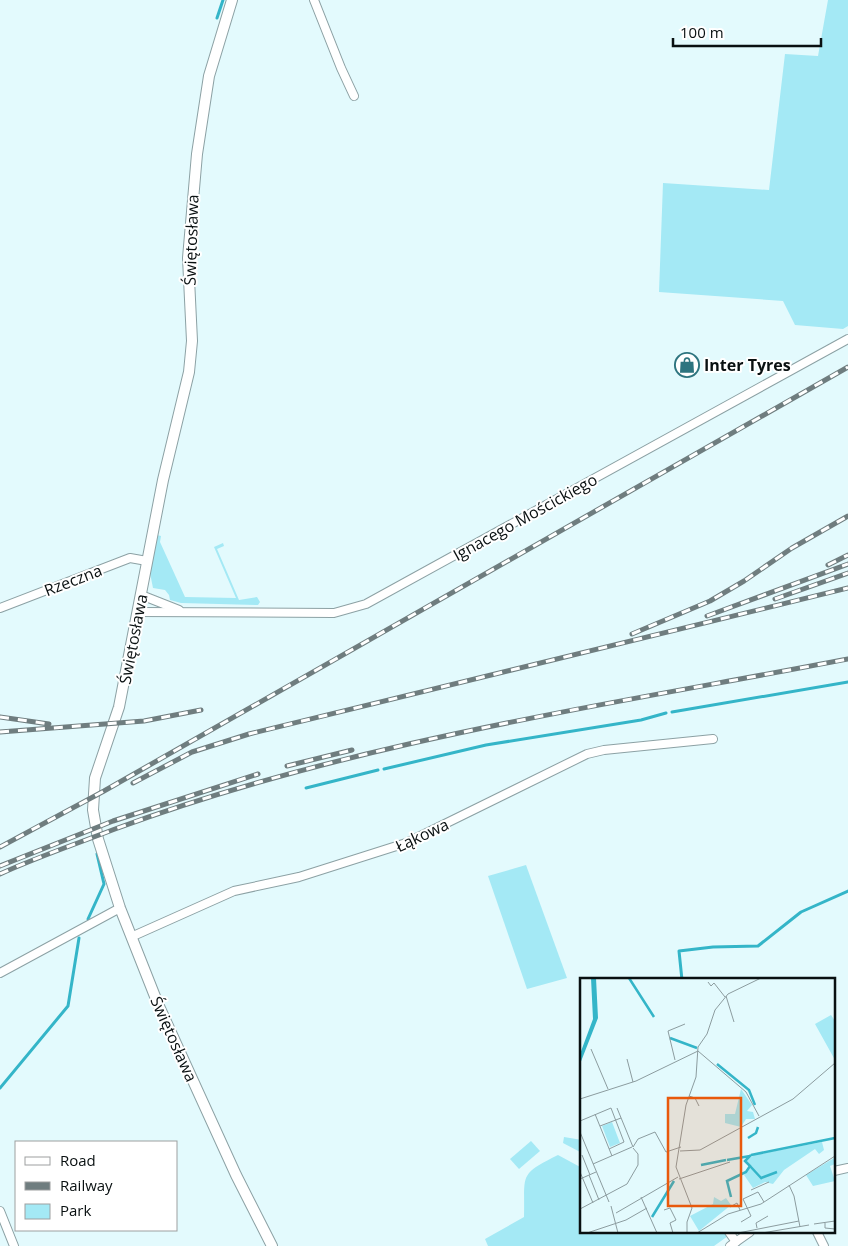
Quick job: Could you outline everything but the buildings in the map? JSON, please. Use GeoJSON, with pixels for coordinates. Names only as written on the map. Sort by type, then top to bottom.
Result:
{"type":"FeatureCollection","features":[{"type":"Feature","properties":{"kind":"street","name":"Świętosława"},"geometry":{"type":"LineString","coordinates":[[232,0],[209,76],[197,154],[188,258],[191,360],[147,561],[119,709],[110,739],[97,770],[93,796],[98,839],[130,937],[187,1070],[272,1246]]}},
{"type":"Feature","properties":{"kind":"street"},"geometry":{"type":"LineString","coordinates":[[314,0],[354,96]]}},
{"type":"Feature","properties":{"kind":"street","name":"Ignacego Mościckiego"},"geometry":{"type":"LineString","coordinates":[[138,612],[334,613],[366,604],[848,339]]}},
{"type":"Feature","properties":{"kind":"street","name":"Rzeczna"},"geometry":{"type":"LineString","coordinates":[[0,608],[130,558],[147,561]]}},
{"type":"Feature","properties":{"kind":"street","name":"Ignacego Mościckiego"},"geometry":{"type":"LineString","coordinates":[[141,595],[180,611]]}},
{"type":"Feature","properties":{"kind":"street","name":"Łąkowa"},"geometry":{"type":"LineString","coordinates":[[130,937],[234,891],[299,877],[406,843],[587,754],[604,750],[713,739]]}},
{"type":"Feature","properties":{"kind":"street"},"geometry":{"type":"LineString","coordinates":[[0,973],[120,908]]}},
{"type":"Feature","properties":{"kind":"street"},"geometry":{"type":"LineString","coordinates":[[0,1211],[14,1246]]}},
{"type":"Feature","properties":{"kind":"street"},"geometry":{"type":"LineString","coordinates":[[733,1244],[747,1234]]}},
{"type":"Feature","properties":{"kind":"street"},"geometry":{"type":"LineString","coordinates":[[818,1234],[824,1246]]}},
{"type":"Feature","properties":{"kind":"green space"},"geometry":{"type":"Polygon","coordinates":[[[828,0],[848,0],[848,326],[843,329],[795,325],[783,301],[659,292],[663,183],[769,190],[785,54],[818,56],[828,0]]]}},
{"type":"Feature","properties":{"kind":"green space"},"geometry":{"type":"Polygon","coordinates":[[[157,535],[161,536],[160,542],[185,597],[236,598],[214,547],[223,543],[224,546],[217,549],[239,600],[257,597],[260,602],[258,605],[181,603],[170,600],[165,590],[153,588],[150,573],[157,535]]]}},
{"type":"Feature","properties":{"kind":"green space"},"geometry":{"type":"Polygon","coordinates":[[[526,865],[567,978],[527,989],[488,876],[526,865]]]}},
{"type":"Feature","properties":{"kind":"green space"},"geometry":{"type":"Polygon","coordinates":[[[564,1137],[580,1140],[580,1152],[563,1143],[564,1137]]]}},
{"type":"Feature","properties":{"kind":"green space"},"geometry":{"type":"Polygon","coordinates":[[[531,1141],[540,1151],[519,1169],[510,1159],[531,1141]]]}},
{"type":"Feature","properties":{"kind":"green space"},"geometry":{"type":"Polygon","coordinates":[[[558,1155],[580,1167],[580,1234],[726,1234],[728,1236],[714,1246],[488,1246],[485,1239],[524,1217],[526,1177],[536,1167],[558,1155]]]}},
{"type":"Feature","properties":{"kind":"waterway"},"geometry":{"type":"LineString","coordinates":[[217,18],[223,0]]}},
{"type":"Feature","properties":{"kind":"waterway"},"geometry":{"type":"LineString","coordinates":[[672,712],[848,682]]}},
{"type":"Feature","properties":{"kind":"waterway"},"geometry":{"type":"LineString","coordinates":[[384,769],[486,745],[641,720],[666,713]]}},
{"type":"Feature","properties":{"kind":"waterway"},"geometry":{"type":"LineString","coordinates":[[306,788],[378,770]]}},
{"type":"Feature","properties":{"kind":"waterway"},"geometry":{"type":"LineString","coordinates":[[88,919],[104,884],[97,854]]}},
{"type":"Feature","properties":{"kind":"waterway"},"geometry":{"type":"LineString","coordinates":[[682,978],[679,951],[713,947],[758,946],[801,912],[848,891]]}},
{"type":"Feature","properties":{"kind":"waterway"},"geometry":{"type":"LineString","coordinates":[[0,1088],[68,1006],[79,938]]}},
{"type":"Feature","properties":{"kind":"railway"},"geometry":{"type":"LineString","coordinates":[[0,847],[104,791],[848,367]]}},
{"type":"Feature","properties":{"kind":"railway"},"geometry":{"type":"LineString","coordinates":[[632,634],[710,601],[744,581],[792,548],[848,516]]}},
{"type":"Feature","properties":{"kind":"railway"},"geometry":{"type":"LineString","coordinates":[[828,565],[848,555]]}},
{"type":"Feature","properties":{"kind":"railway"},"geometry":{"type":"LineString","coordinates":[[707,616],[848,564]]}},
{"type":"Feature","properties":{"kind":"railway"},"geometry":{"type":"LineString","coordinates":[[775,599],[848,573]]}},
{"type":"Feature","properties":{"kind":"railway"},"geometry":{"type":"LineString","coordinates":[[133,783],[192,752],[249,734],[848,588]]}},
{"type":"Feature","properties":{"kind":"railway"},"geometry":{"type":"LineString","coordinates":[[0,874],[115,829],[204,799],[294,772],[478,729],[848,659]]}},
{"type":"Feature","properties":{"kind":"railway"},"geometry":{"type":"LineString","coordinates":[[0,732],[144,721],[201,710]]}},
{"type":"Feature","properties":{"kind":"railway"},"geometry":{"type":"LineString","coordinates":[[0,717],[49,724]]}},
{"type":"Feature","properties":{"kind":"railway"},"geometry":{"type":"LineString","coordinates":[[287,766],[352,750]]}},
{"type":"Feature","properties":{"kind":"railway"},"geometry":{"type":"LineString","coordinates":[[0,866],[113,821],[258,774]]}},
{"type":"Feature","properties":{"kind":"place","name":"Inter Tyres"},"geometry":{"type":"Point","coordinates":[687,365]}}]}
